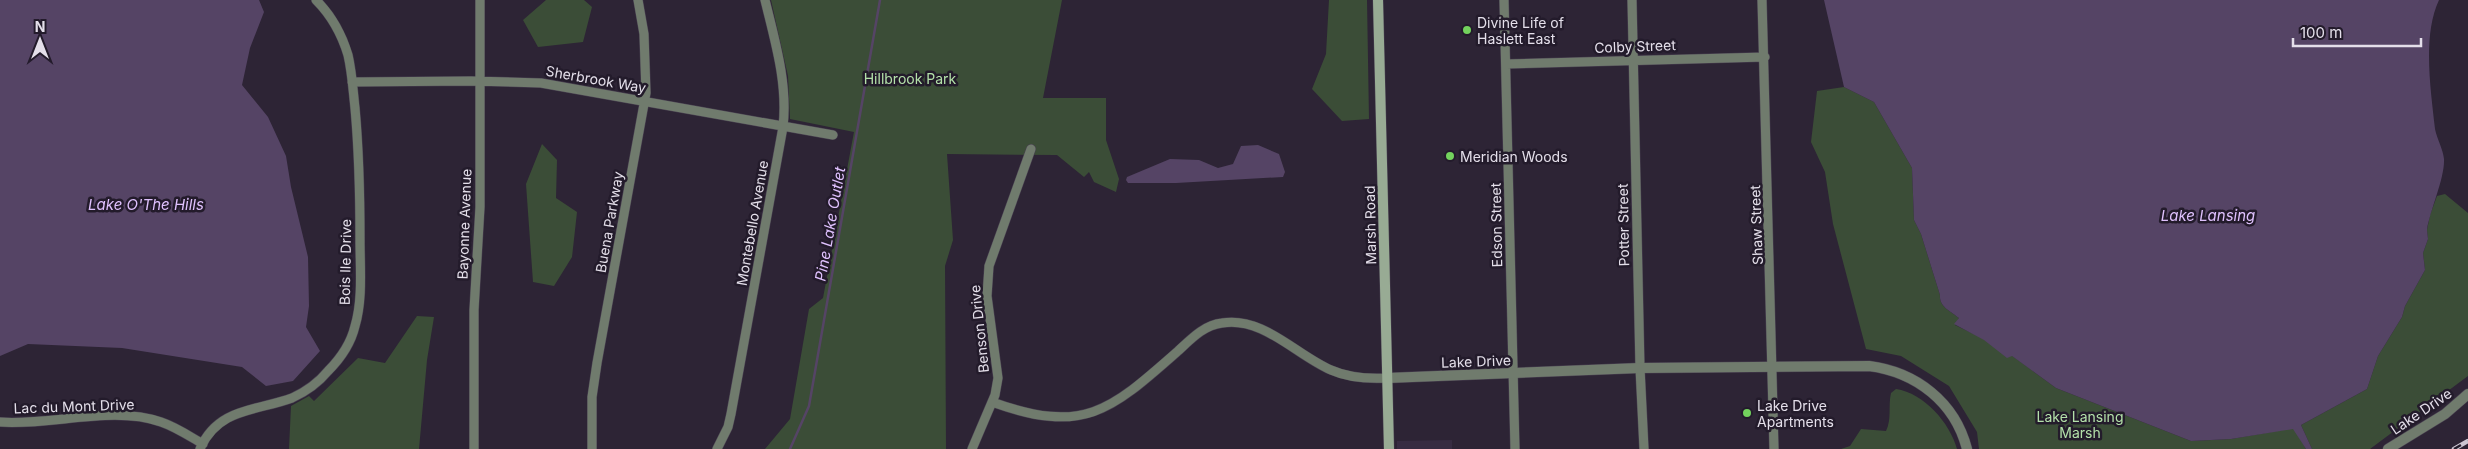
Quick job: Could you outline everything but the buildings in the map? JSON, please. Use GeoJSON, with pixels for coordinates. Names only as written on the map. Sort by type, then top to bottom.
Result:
{"type":"FeatureCollection","features":[{"type":"Feature","properties":{"kind":"main road","name":"Marsh Road"},"geometry":{"type":"LineString","coordinates":[[1378,0],[1388,449]]}},
{"type":"Feature","properties":{"kind":"street","name":"Bois Ile Drive"},"geometry":{"type":"LineString","coordinates":[[201,446],[217,427],[242,410],[293,397],[311,387],[327,373],[349,342],[358,312],[360,195],[352,82],[348,57],[341,38],[327,12],[316,0]]}},
{"type":"Feature","properties":{"kind":"street","name":"Bayonne Avenue"},"geometry":{"type":"LineString","coordinates":[[474,449],[474,310],[480,207],[480,0]]}},
{"type":"Feature","properties":{"kind":"street","name":"Buena Parkway"},"geometry":{"type":"LineString","coordinates":[[592,449],[592,397],[597,363],[644,102],[647,60],[638,0]]}},
{"type":"Feature","properties":{"kind":"street","name":"Montebello Avenue"},"geometry":{"type":"LineString","coordinates":[[717,449],[728,427],[731,414],[783,127],[784,92],[781,68],[766,0]]}},
{"type":"Feature","properties":{"kind":"street","name":"Edson Street"},"geometry":{"type":"LineString","coordinates":[[1504,0],[1515,449]]}},
{"type":"Feature","properties":{"kind":"street","name":"Potter Street"},"geometry":{"type":"LineString","coordinates":[[1632,0],[1640,368],[1644,449]]}},
{"type":"Feature","properties":{"kind":"street","name":"Shaw Street"},"geometry":{"type":"LineString","coordinates":[[1762,0],[1774,367],[1774,449]]}},
{"type":"Feature","properties":{"kind":"street","name":"Colby Street"},"geometry":{"type":"LineString","coordinates":[[1506,64],[1765,57]]}},
{"type":"Feature","properties":{"kind":"street","name":"Sherbrook Way"},"geometry":{"type":"LineString","coordinates":[[352,82],[480,81],[541,83],[833,135]]}},
{"type":"Feature","properties":{"kind":"street","name":"Benson Drive"},"geometry":{"type":"LineString","coordinates":[[972,449],[997,386],[998,368],[987,306],[987,276],[992,256],[1031,149]]}},
{"type":"Feature","properties":{"kind":"street","name":"Lake Drive"},"geometry":{"type":"LineString","coordinates":[[992,402],[1025,414],[1047,418],[1069,417],[1092,412],[1125,397],[1206,328],[1228,322],[1253,326],[1333,371],[1358,378],[1640,368],[1869,366],[1903,374],[1924,385],[1942,401],[1956,420],[1967,449]]}},
{"type":"Feature","properties":{"kind":"street","name":"Lake Drive"},"geometry":{"type":"LineString","coordinates":[[2388,449],[2445,414],[2468,394]]}},
{"type":"Feature","properties":{"kind":"street","name":"Lac du Mont Drive"},"geometry":{"type":"LineString","coordinates":[[0,422],[114,416],[144,418],[161,422],[201,446]]}},
{"type":"Feature","properties":{"kind":"shaded area"},"geometry":{"type":"Polygon","coordinates":[[[1452,440],[1452,449],[1397,449],[1397,441],[1452,440]]]}},
{"type":"Feature","properties":{"kind":"green space"},"geometry":{"type":"Polygon","coordinates":[[[546,0],[584,0],[592,7],[583,42],[538,47],[523,20],[546,0]]]}},
{"type":"Feature","properties":{"kind":"green space","name":"Hillbrook Park"},"geometry":{"type":"Polygon","coordinates":[[[771,0],[1062,0],[1043,98],[1106,98],[1106,140],[1119,179],[1116,192],[1094,182],[1089,172],[1084,177],[1057,155],[947,154],[953,240],[945,266],[946,449],[765,449],[790,419],[809,309],[823,298],[854,132],[790,119],[788,76],[771,0]]]}},
{"type":"Feature","properties":{"kind":"green space"},"geometry":{"type":"Polygon","coordinates":[[[1329,0],[1367,0],[1369,119],[1342,121],[1312,89],[1326,54],[1329,0]]]}},
{"type":"Feature","properties":{"kind":"green space","name":"Lake Lansing Marsh"},"geometry":{"type":"Polygon","coordinates":[[[1844,87],[1874,102],[1912,168],[1914,220],[1921,234],[1941,303],[1959,318],[1955,325],[1984,339],[2007,357],[2011,355],[2056,388],[2191,441],[2231,439],[2294,428],[2306,449],[1979,449],[1977,432],[1949,386],[1901,356],[1866,349],[1833,224],[1825,172],[1811,142],[1817,91],[1844,87]]]}},
{"type":"Feature","properties":{"kind":"green space"},"geometry":{"type":"Polygon","coordinates":[[[542,144],[557,160],[556,198],[577,212],[572,257],[554,286],[533,282],[526,184],[542,144]]]}},
{"type":"Feature","properties":{"kind":"green space"},"geometry":{"type":"Polygon","coordinates":[[[2445,194],[2468,213],[2468,376],[2370,449],[2312,449],[2301,425],[2367,389],[2378,356],[2402,317],[2405,306],[2425,270],[2423,253],[2428,239],[2427,230],[2430,215],[2437,196],[2445,194]]]}},
{"type":"Feature","properties":{"kind":"green space"},"geometry":{"type":"Polygon","coordinates":[[[417,316],[434,317],[427,360],[419,449],[289,449],[291,406],[309,396],[314,401],[358,358],[385,363],[417,316]]]}},
{"type":"Feature","properties":{"kind":"green space"},"geometry":{"type":"Polygon","coordinates":[[[1896,389],[1916,396],[1926,403],[1942,420],[1954,439],[1957,449],[1841,449],[1850,446],[1861,429],[1886,431],[1889,422],[1891,393],[1896,389]]]}},
{"type":"Feature","properties":{"kind":"water","name":"Lake O'The Hills"},"geometry":{"type":"Polygon","coordinates":[[[0,0],[259,0],[264,12],[250,48],[242,85],[268,117],[286,156],[291,187],[308,257],[309,306],[306,327],[320,351],[293,381],[266,386],[242,367],[122,348],[28,344],[0,356],[0,0]]]}},
{"type":"Feature","properties":{"kind":"water","name":"Lake Lansing"},"geometry":{"type":"Polygon","coordinates":[[[1824,0],[2439,0],[2431,30],[2429,64],[2435,129],[2444,159],[2444,167],[2427,230],[2428,239],[2423,253],[2425,270],[2405,306],[2402,317],[2378,356],[2367,389],[2301,425],[2312,449],[2306,449],[2293,429],[2231,439],[2191,441],[2056,388],[2012,356],[2007,358],[1984,340],[1954,324],[1959,318],[1941,303],[1921,234],[1914,220],[1912,168],[1874,102],[1844,87],[1824,0]]]}},
{"type":"Feature","properties":{"kind":"water"},"geometry":{"type":"Polygon","coordinates":[[[1258,145],[1279,154],[1285,172],[1283,177],[1176,183],[1128,183],[1126,180],[1127,177],[1170,159],[1199,160],[1218,168],[1233,164],[1241,146],[1258,145]]]}},
{"type":"Feature","properties":{"kind":"waterway","name":"Pine Lake Outlet"},"geometry":{"type":"LineString","coordinates":[[790,449],[809,406],[880,0]]}},
{"type":"Feature","properties":{"kind":"railway"},"geometry":{"type":"LineString","coordinates":[[2454,449],[2468,441]]}},
{"type":"Feature","properties":{"kind":"place","name":"Divine Life of Haslett East"},"geometry":{"type":"Point","coordinates":[1467,30]}},
{"type":"Feature","properties":{"kind":"place","name":"Meridian Woods"},"geometry":{"type":"Point","coordinates":[1450,156]}},
{"type":"Feature","properties":{"kind":"place","name":"Lake Drive Apartments"},"geometry":{"type":"Point","coordinates":[1747,413]}}]}
